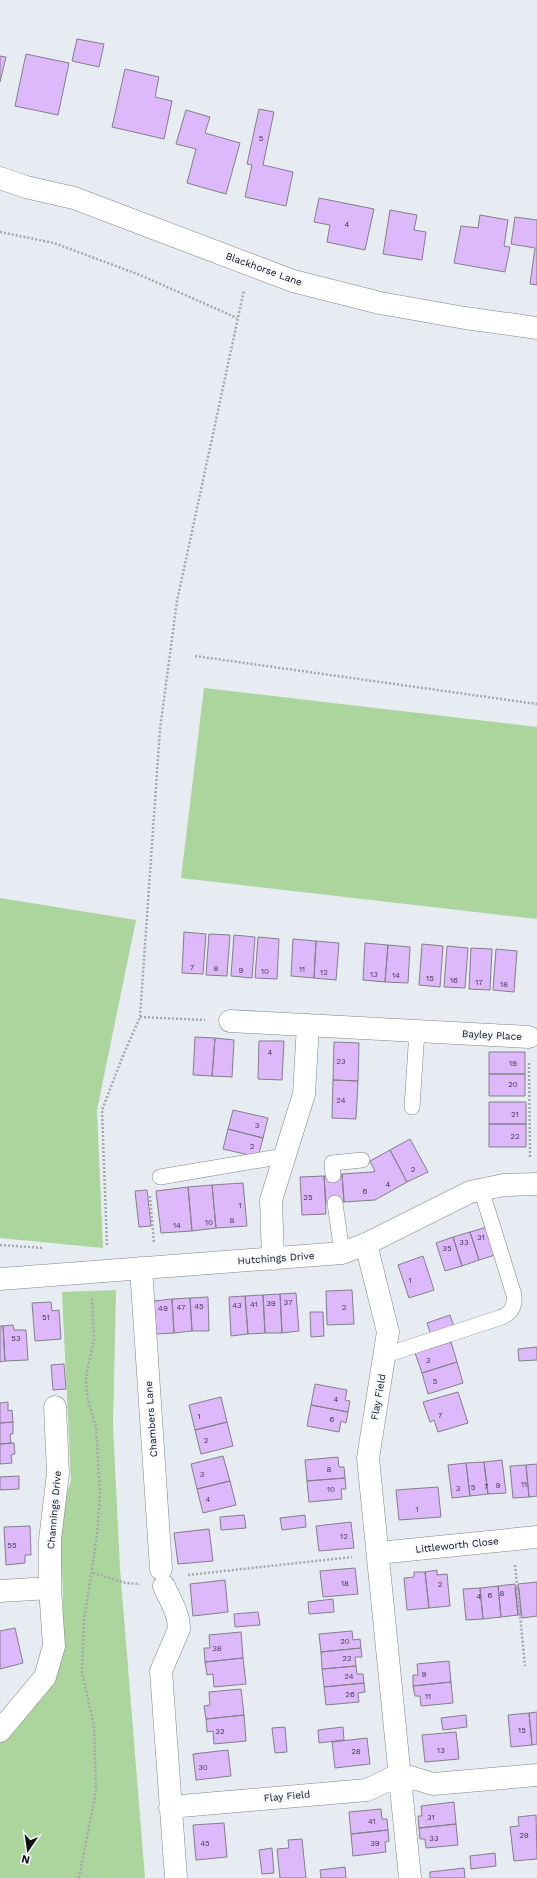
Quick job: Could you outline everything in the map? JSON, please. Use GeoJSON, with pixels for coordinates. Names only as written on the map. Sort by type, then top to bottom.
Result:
{"type":"FeatureCollection","features":[{"type":"Feature","properties":{"kind":"street","name":"Blackhorse Lane"},"geometry":{"type":"LineString","coordinates":[[0,178],[26,187],[74,198],[293,281],[380,303],[465,318],[537,328]]}},
{"type":"Feature","properties":{"kind":"street","name":"Bayley Place"},"geometry":{"type":"LineString","coordinates":[[230,1021],[529,1037]]}},
{"type":"Feature","properties":{"kind":"street"},"geometry":{"type":"LineString","coordinates":[[273,1258],[271,1200],[304,1094],[308,1025]]}},
{"type":"Feature","properties":{"kind":"street","name":"Hutchings Drive"},"geometry":{"type":"LineString","coordinates":[[0,1279],[342,1253],[366,1244],[453,1199],[481,1189],[504,1185],[535,1184]]}},
{"type":"Feature","properties":{"kind":"street","name":"Flay Field"},"geometry":{"type":"LineString","coordinates":[[366,1244],[386,1317],[388,1332],[386,1355],[368,1458],[410,1878]]}},
{"type":"Feature","properties":{"kind":"street","name":"Chambers Lane"},"geometry":{"type":"LineString","coordinates":[[148,1268],[156,1580]]}},
{"type":"Feature","properties":{"kind":"street","name":"Channings Drive"},"geometry":{"type":"LineString","coordinates":[[0,1731],[45,1677],[54,1646],[50,1588],[50,1540],[58,1472],[55,1407]]}},
{"type":"Feature","properties":{"kind":"street","name":"Littleworth Close"},"geometry":{"type":"LineString","coordinates":[[378,1553],[537,1537]]}},
{"type":"Feature","properties":{"kind":"street"},"geometry":{"type":"LineString","coordinates":[[156,1580],[178,1616],[179,1629],[162,1671],[176,1878]]}},
{"type":"Feature","properties":{"kind":"street"},"geometry":{"type":"LineString","coordinates":[[0,1591],[50,1588]]}},
{"type":"Feature","properties":{"kind":"street"},"geometry":{"type":"LineString","coordinates":[[400,1774],[433,1784],[537,1775]]}},
{"type":"Feature","properties":{"kind":"street","name":"Flay Field"},"geometry":{"type":"LineString","coordinates":[[170,1807],[367,1790],[400,1774]]}},
{"type":"Feature","properties":{"kind":"lane"},"geometry":{"type":"LineString","coordinates":[[412,1107],[417,1031]]}},
{"type":"Feature","properties":{"kind":"lane"},"geometry":{"type":"LineString","coordinates":[[160,1177],[284,1156]]}},
{"type":"Feature","properties":{"kind":"lane"},"geometry":{"type":"LineString","coordinates":[[333,1175],[332,1163],[362,1160]]}},
{"type":"Feature","properties":{"kind":"lane"},"geometry":{"type":"LineString","coordinates":[[386,1355],[502,1317],[508,1314],[513,1308],[515,1302],[514,1295],[481,1189]]}},
{"type":"Feature","properties":{"kind":"lane"},"geometry":{"type":"LineString","coordinates":[[335,1203],[342,1253]]}},
{"type":"Feature","properties":{"kind":"path"},"geometry":{"type":"LineString","coordinates":[[0,232],[54,243],[140,276],[237,318],[177,601],[160,729],[140,1017],[102,1110],[108,1253]]}},
{"type":"Feature","properties":{"kind":"path"},"geometry":{"type":"LineString","coordinates":[[195,656],[537,704]]}},
{"type":"Feature","properties":{"kind":"path"},"geometry":{"type":"LineString","coordinates":[[140,1017],[230,1021]]}},
{"type":"Feature","properties":{"kind":"path","name":"Bayley Place"},"geometry":{"type":"LineString","coordinates":[[529,1037],[530,1171],[535,1184]]}},
{"type":"Feature","properties":{"kind":"path"},"geometry":{"type":"LineString","coordinates":[[148,1268],[150,1191],[160,1177]]}},
{"type":"Feature","properties":{"kind":"path"},"geometry":{"type":"LineString","coordinates":[[79,1878],[96,1791],[94,1726],[82,1672],[84,1621],[93,1573],[100,1493],[96,1428],[88,1397],[86,1377],[94,1340],[91,1273]]}},
{"type":"Feature","properties":{"kind":"path"},"geometry":{"type":"LineString","coordinates":[[513,1540],[525,1666]]}},
{"type":"Feature","properties":{"kind":"path"},"geometry":{"type":"LineString","coordinates":[[185,1575],[378,1553]]}},
{"type":"Feature","properties":{"kind":"path"},"geometry":{"type":"LineString","coordinates":[[93,1573],[126,1583],[156,1580]]}},
{"type":"Feature","properties":{"kind":"green space"},"geometry":{"type":"Polygon","coordinates":[[[204,688],[537,727],[537,919],[181,878],[204,688]]]}},
{"type":"Feature","properties":{"kind":"green space"},"geometry":{"type":"Polygon","coordinates":[[[0,898],[136,920],[97,1110],[103,1248],[0,1238],[0,898]]]}},
{"type":"Feature","properties":{"kind":"green space"},"geometry":{"type":"Polygon","coordinates":[[[116,1290],[113,1425],[120,1568],[145,1878],[0,1878],[0,1740],[36,1695],[42,1699],[52,1682],[63,1634],[63,1588],[59,1535],[61,1510],[71,1481],[62,1292],[116,1290]]]}},
{"type":"Feature","properties":{"kind":"building"},"geometry":{"type":"Polygon","coordinates":[[[77,39],[104,44],[99,67],[72,61],[77,39]]]}},
{"type":"Feature","properties":{"kind":"building"},"geometry":{"type":"Polygon","coordinates":[[[26,54],[69,63],[58,115],[15,106],[26,54]]]}},
{"type":"Feature","properties":{"kind":"building"},"geometry":{"type":"Polygon","coordinates":[[[0,56],[6,57],[0,82],[0,56]]]}},
{"type":"Feature","properties":{"kind":"building"},"geometry":{"type":"Polygon","coordinates":[[[125,69],[159,77],[155,97],[172,101],[164,139],[112,127],[125,69]]]}},
{"type":"Feature","properties":{"kind":"building"},"geometry":{"type":"Polygon","coordinates":[[[259,109],[274,112],[263,165],[293,172],[286,206],[245,197],[252,165],[247,164],[259,109]]]}},
{"type":"Feature","properties":{"kind":"building"},"geometry":{"type":"Polygon","coordinates":[[[186,110],[210,117],[205,133],[240,143],[226,194],[187,183],[196,149],[176,144],[186,110]]]}},
{"type":"Feature","properties":{"kind":"building"},"geometry":{"type":"Polygon","coordinates":[[[319,198],[374,209],[365,250],[327,242],[330,225],[314,222],[319,198]]]}},
{"type":"Feature","properties":{"kind":"building"},"geometry":{"type":"Polygon","coordinates":[[[390,210],[417,215],[414,230],[426,232],[422,260],[383,254],[390,210]]]}},
{"type":"Feature","properties":{"kind":"building"},"geometry":{"type":"Polygon","coordinates":[[[480,215],[508,220],[504,246],[510,247],[505,272],[454,263],[461,226],[478,228],[480,215]]]}},
{"type":"Feature","properties":{"kind":"building"},"geometry":{"type":"Polygon","coordinates":[[[515,217],[537,220],[537,285],[530,284],[535,248],[511,244],[515,217]]]}},
{"type":"Feature","properties":{"kind":"building"},"geometry":{"type":"Polygon","coordinates":[[[184,932],[206,934],[203,974],[182,973],[184,932]]]}},
{"type":"Feature","properties":{"kind":"building"},"geometry":{"type":"Polygon","coordinates":[[[209,934],[230,935],[227,976],[206,975],[209,934]]]}},
{"type":"Feature","properties":{"kind":"building"},"geometry":{"type":"Polygon","coordinates":[[[234,935],[255,937],[252,978],[231,976],[234,935]]]}},
{"type":"Feature","properties":{"kind":"building"},"geometry":{"type":"Polygon","coordinates":[[[258,937],[279,939],[277,979],[255,978],[258,937]]]}},
{"type":"Feature","properties":{"kind":"building"},"geometry":{"type":"Polygon","coordinates":[[[293,939],[316,941],[314,978],[291,976],[293,939]]]}},
{"type":"Feature","properties":{"kind":"building"},"geometry":{"type":"Polygon","coordinates":[[[316,941],[339,943],[336,980],[314,978],[316,941]]]}},
{"type":"Feature","properties":{"kind":"building"},"geometry":{"type":"Polygon","coordinates":[[[365,943],[388,945],[385,982],[363,980],[365,943]]]}},
{"type":"Feature","properties":{"kind":"building"},"geometry":{"type":"Polygon","coordinates":[[[422,944],[443,946],[440,987],[419,985],[422,944]]]}},
{"type":"Feature","properties":{"kind":"building"},"geometry":{"type":"Polygon","coordinates":[[[388,945],[410,947],[408,983],[385,982],[388,945]]]}},
{"type":"Feature","properties":{"kind":"building"},"geometry":{"type":"Polygon","coordinates":[[[447,946],[468,948],[465,988],[444,987],[447,946]]]}},
{"type":"Feature","properties":{"kind":"building"},"geometry":{"type":"Polygon","coordinates":[[[471,948],[492,949],[490,990],[469,989],[471,948]]]}},
{"type":"Feature","properties":{"kind":"building"},"geometry":{"type":"Polygon","coordinates":[[[496,949],[517,951],[514,992],[493,990],[496,949]]]}},
{"type":"Feature","properties":{"kind":"building"},"geometry":{"type":"Polygon","coordinates":[[[195,1037],[215,1038],[212,1076],[193,1075],[195,1037]]]}},
{"type":"Feature","properties":{"kind":"building"},"geometry":{"type":"Polygon","coordinates":[[[215,1038],[234,1040],[232,1077],[212,1076],[215,1038]]]}},
{"type":"Feature","properties":{"kind":"building"},"geometry":{"type":"Polygon","coordinates":[[[259,1041],[284,1041],[282,1080],[258,1079],[259,1041]]]}},
{"type":"Feature","properties":{"kind":"building"},"geometry":{"type":"Polygon","coordinates":[[[334,1042],[359,1043],[358,1081],[333,1080],[334,1042]]]}},
{"type":"Feature","properties":{"kind":"building"},"geometry":{"type":"Polygon","coordinates":[[[489,1052],[525,1052],[525,1074],[489,1074],[489,1052]]]}},
{"type":"Feature","properties":{"kind":"building"},"geometry":{"type":"Polygon","coordinates":[[[489,1074],[525,1074],[525,1096],[489,1096],[489,1074]]]}},
{"type":"Feature","properties":{"kind":"building"},"geometry":{"type":"Polygon","coordinates":[[[333,1080],[358,1081],[356,1119],[332,1118],[333,1080]]]}},
{"type":"Feature","properties":{"kind":"building"},"geometry":{"type":"Polygon","coordinates":[[[489,1102],[526,1102],[526,1124],[489,1124],[489,1102]]]}},
{"type":"Feature","properties":{"kind":"building"},"geometry":{"type":"Polygon","coordinates":[[[233,1110],[268,1118],[263,1138],[228,1129],[233,1110]]]}},
{"type":"Feature","properties":{"kind":"building"},"geometry":{"type":"Polygon","coordinates":[[[489,1124],[526,1124],[526,1147],[489,1147],[489,1124]]]}},
{"type":"Feature","properties":{"kind":"building"},"geometry":{"type":"Polygon","coordinates":[[[228,1129],[263,1138],[258,1157],[223,1149],[228,1129]]]}},
{"type":"Feature","properties":{"kind":"building"},"geometry":{"type":"Polygon","coordinates":[[[410,1139],[428,1172],[407,1182],[390,1150],[410,1139]]]}},
{"type":"Feature","properties":{"kind":"building"},"geometry":{"type":"Polygon","coordinates":[[[390,1150],[407,1182],[375,1200],[344,1202],[342,1174],[375,1171],[370,1161],[390,1150]]]}},
{"type":"Feature","properties":{"kind":"building"},"geometry":{"type":"Polygon","coordinates":[[[342,1174],[344,1202],[326,1203],[324,1176],[342,1174]]]}},
{"type":"Feature","properties":{"kind":"building"},"geometry":{"type":"Polygon","coordinates":[[[324,1176],[326,1214],[302,1215],[300,1177],[324,1176]]]}},
{"type":"Feature","properties":{"kind":"building"},"geometry":{"type":"Polygon","coordinates":[[[243,1183],[247,1226],[216,1228],[212,1185],[243,1183]]]}},
{"type":"Feature","properties":{"kind":"building"},"geometry":{"type":"Polygon","coordinates":[[[212,1185],[216,1228],[192,1231],[188,1187],[212,1185]]]}},
{"type":"Feature","properties":{"kind":"building"},"geometry":{"type":"Polygon","coordinates":[[[188,1187],[192,1231],[161,1233],[156,1191],[188,1187]]]}},
{"type":"Feature","properties":{"kind":"building"},"geometry":{"type":"Polygon","coordinates":[[[147,1190],[151,1226],[139,1227],[135,1191],[147,1190]]]}},
{"type":"Feature","properties":{"kind":"building"},"geometry":{"type":"Polygon","coordinates":[[[487,1227],[495,1255],[479,1260],[470,1232],[487,1227]]]}},
{"type":"Feature","properties":{"kind":"building"},"geometry":{"type":"Polygon","coordinates":[[[470,1232],[479,1260],[462,1266],[453,1237],[470,1232]]]}},
{"type":"Feature","properties":{"kind":"building"},"geometry":{"type":"Polygon","coordinates":[[[453,1237],[462,1266],[445,1271],[436,1243],[453,1237]]]}},
{"type":"Feature","properties":{"kind":"building"},"geometry":{"type":"Polygon","coordinates":[[[423,1256],[434,1290],[409,1298],[398,1265],[423,1256]]]}},
{"type":"Feature","properties":{"kind":"building"},"geometry":{"type":"Polygon","coordinates":[[[352,1290],[354,1324],[327,1325],[326,1291],[352,1290]]]}},
{"type":"Feature","properties":{"kind":"building"},"geometry":{"type":"Polygon","coordinates":[[[296,1293],[299,1331],[282,1333],[280,1294],[296,1293]]]}},
{"type":"Feature","properties":{"kind":"building"},"geometry":{"type":"Polygon","coordinates":[[[280,1294],[282,1333],[265,1333],[263,1295],[280,1294]]]}},
{"type":"Feature","properties":{"kind":"building"},"geometry":{"type":"Polygon","coordinates":[[[263,1295],[265,1333],[248,1334],[245,1296],[263,1295]]]}},
{"type":"Feature","properties":{"kind":"building"},"geometry":{"type":"Polygon","coordinates":[[[245,1296],[248,1334],[231,1336],[229,1297],[245,1296]]]}},
{"type":"Feature","properties":{"kind":"building"},"geometry":{"type":"Polygon","coordinates":[[[208,1297],[209,1331],[192,1331],[190,1298],[208,1297]]]}},
{"type":"Feature","properties":{"kind":"building"},"geometry":{"type":"Polygon","coordinates":[[[190,1298],[192,1331],[174,1333],[172,1299],[190,1298]]]}},
{"type":"Feature","properties":{"kind":"building"},"geometry":{"type":"Polygon","coordinates":[[[172,1299],[174,1333],[156,1334],[154,1301],[172,1299]]]}},
{"type":"Feature","properties":{"kind":"building"},"geometry":{"type":"Polygon","coordinates":[[[51,1302],[52,1311],[59,1310],[61,1339],[35,1341],[32,1303],[51,1302]]]}},
{"type":"Feature","properties":{"kind":"building"},"geometry":{"type":"Polygon","coordinates":[[[310,1312],[323,1312],[324,1336],[311,1337],[310,1312]]]}},
{"type":"Feature","properties":{"kind":"building"},"geometry":{"type":"Polygon","coordinates":[[[450,1315],[454,1327],[431,1335],[427,1323],[450,1315]]]}},
{"type":"Feature","properties":{"kind":"building"},"geometry":{"type":"Polygon","coordinates":[[[13,1325],[14,1330],[26,1330],[28,1360],[5,1361],[3,1326],[13,1325]]]}},
{"type":"Feature","properties":{"kind":"building"},"geometry":{"type":"Polygon","coordinates":[[[0,1326],[3,1326],[5,1361],[0,1362],[0,1326]]]}},
{"type":"Feature","properties":{"kind":"building"},"geometry":{"type":"Polygon","coordinates":[[[451,1342],[457,1362],[422,1373],[415,1353],[451,1342]]]}},
{"type":"Feature","properties":{"kind":"building"},"geometry":{"type":"Polygon","coordinates":[[[537,1347],[537,1360],[519,1361],[518,1349],[537,1347]]]}},
{"type":"Feature","properties":{"kind":"building"},"geometry":{"type":"Polygon","coordinates":[[[457,1362],[463,1383],[428,1394],[422,1373],[457,1362]]]}},
{"type":"Feature","properties":{"kind":"building"},"geometry":{"type":"Polygon","coordinates":[[[64,1364],[66,1389],[53,1390],[51,1365],[64,1364]]]}},
{"type":"Feature","properties":{"kind":"building"},"geometry":{"type":"Polygon","coordinates":[[[315,1384],[347,1390],[345,1400],[350,1401],[348,1412],[311,1405],[315,1384]]]}},
{"type":"Feature","properties":{"kind":"building"},"geometry":{"type":"Polygon","coordinates":[[[458,1392],[468,1423],[438,1432],[434,1420],[430,1422],[423,1402],[458,1392]]]}},
{"type":"Feature","properties":{"kind":"building"},"geometry":{"type":"Polygon","coordinates":[[[221,1397],[227,1422],[195,1430],[189,1405],[221,1397]]]}},
{"type":"Feature","properties":{"kind":"building"},"geometry":{"type":"Polygon","coordinates":[[[8,1402],[8,1411],[12,1410],[13,1422],[0,1423],[0,1403],[8,1402]]]}},
{"type":"Feature","properties":{"kind":"building"},"geometry":{"type":"Polygon","coordinates":[[[311,1405],[348,1412],[346,1423],[341,1421],[339,1432],[307,1426],[311,1405]]]}},
{"type":"Feature","properties":{"kind":"building"},"geometry":{"type":"Polygon","coordinates":[[[13,1422],[13,1434],[10,1434],[11,1443],[0,1444],[0,1423],[13,1422]]]}},
{"type":"Feature","properties":{"kind":"building"},"geometry":{"type":"Polygon","coordinates":[[[227,1422],[233,1446],[201,1454],[195,1430],[227,1422]]]}},
{"type":"Feature","properties":{"kind":"building"},"geometry":{"type":"Polygon","coordinates":[[[14,1443],[15,1454],[11,1455],[12,1463],[0,1464],[0,1444],[14,1443]]]}},
{"type":"Feature","properties":{"kind":"building"},"geometry":{"type":"Polygon","coordinates":[[[223,1456],[230,1481],[197,1489],[191,1464],[223,1456]]]}},
{"type":"Feature","properties":{"kind":"building"},"geometry":{"type":"Polygon","coordinates":[[[338,1457],[339,1467],[344,1467],[345,1478],[307,1481],[305,1460],[338,1457]]]}},
{"type":"Feature","properties":{"kind":"building"},"geometry":{"type":"Polygon","coordinates":[[[502,1460],[506,1493],[488,1494],[484,1462],[502,1460]]]}},
{"type":"Feature","properties":{"kind":"building"},"geometry":{"type":"Polygon","coordinates":[[[484,1462],[488,1494],[470,1496],[466,1463],[484,1462]]]}},
{"type":"Feature","properties":{"kind":"building"},"geometry":{"type":"Polygon","coordinates":[[[466,1463],[470,1496],[452,1498],[448,1465],[466,1463]]]}},
{"type":"Feature","properties":{"kind":"building"},"geometry":{"type":"Polygon","coordinates":[[[537,1464],[537,1496],[529,1497],[526,1465],[537,1464]]]}},
{"type":"Feature","properties":{"kind":"building"},"geometry":{"type":"Polygon","coordinates":[[[526,1465],[529,1497],[513,1498],[510,1466],[526,1465]]]}},
{"type":"Feature","properties":{"kind":"building"},"geometry":{"type":"Polygon","coordinates":[[[19,1476],[19,1489],[0,1490],[0,1477],[19,1476]]]}},
{"type":"Feature","properties":{"kind":"building"},"geometry":{"type":"Polygon","coordinates":[[[345,1478],[346,1489],[341,1489],[342,1499],[309,1502],[307,1481],[345,1478]]]}},
{"type":"Feature","properties":{"kind":"building"},"geometry":{"type":"Polygon","coordinates":[[[230,1481],[236,1505],[203,1513],[197,1489],[230,1481]]]}},
{"type":"Feature","properties":{"kind":"building"},"geometry":{"type":"Polygon","coordinates":[[[438,1487],[441,1517],[399,1520],[396,1490],[438,1487]]]}},
{"type":"Feature","properties":{"kind":"building"},"geometry":{"type":"Polygon","coordinates":[[[244,1515],[246,1528],[221,1530],[220,1517],[244,1515]]]}},
{"type":"Feature","properties":{"kind":"building"},"geometry":{"type":"Polygon","coordinates":[[[305,1515],[306,1527],[282,1530],[280,1518],[305,1515]]]}},
{"type":"Feature","properties":{"kind":"building"},"geometry":{"type":"Polygon","coordinates":[[[351,1522],[354,1548],[319,1551],[316,1526],[351,1522]]]}},
{"type":"Feature","properties":{"kind":"building"},"geometry":{"type":"Polygon","coordinates":[[[30,1526],[31,1555],[25,1555],[25,1563],[6,1565],[4,1527],[30,1526]]]}},
{"type":"Feature","properties":{"kind":"building"},"geometry":{"type":"Polygon","coordinates":[[[209,1529],[213,1561],[178,1564],[174,1533],[209,1529]]]}},
{"type":"Feature","properties":{"kind":"building"},"geometry":{"type":"Polygon","coordinates":[[[355,1568],[358,1594],[323,1597],[320,1571],[355,1568]]]}},
{"type":"Feature","properties":{"kind":"building"},"geometry":{"type":"Polygon","coordinates":[[[437,1570],[437,1575],[447,1574],[450,1606],[429,1608],[425,1572],[437,1570]]]}},
{"type":"Feature","properties":{"kind":"building"},"geometry":{"type":"Polygon","coordinates":[[[414,1572],[425,1572],[429,1608],[407,1610],[404,1578],[414,1577],[414,1572]]]}},
{"type":"Feature","properties":{"kind":"building"},"geometry":{"type":"Polygon","coordinates":[[[225,1580],[228,1612],[193,1616],[190,1584],[225,1580]]]}},
{"type":"Feature","properties":{"kind":"building"},"geometry":{"type":"Polygon","coordinates":[[[537,1582],[537,1616],[522,1618],[518,1584],[537,1582]]]}},
{"type":"Feature","properties":{"kind":"building"},"geometry":{"type":"Polygon","coordinates":[[[515,1584],[518,1615],[501,1617],[498,1586],[515,1584]]]}},
{"type":"Feature","properties":{"kind":"building"},"geometry":{"type":"Polygon","coordinates":[[[498,1586],[501,1617],[483,1619],[480,1588],[498,1586]]]}},
{"type":"Feature","properties":{"kind":"building"},"geometry":{"type":"Polygon","coordinates":[[[480,1588],[483,1619],[466,1620],[463,1589],[480,1588]]]}},
{"type":"Feature","properties":{"kind":"building"},"geometry":{"type":"Polygon","coordinates":[[[515,1588],[519,1588],[521,1615],[518,1615],[515,1588]]]}},
{"type":"Feature","properties":{"kind":"building"},"geometry":{"type":"Polygon","coordinates":[[[333,1599],[334,1612],[309,1614],[308,1602],[333,1599]]]}},
{"type":"Feature","properties":{"kind":"building"},"geometry":{"type":"Polygon","coordinates":[[[258,1612],[260,1625],[235,1627],[234,1614],[258,1612]]]}},
{"type":"Feature","properties":{"kind":"building"},"geometry":{"type":"Polygon","coordinates":[[[15,1628],[23,1663],[0,1669],[0,1631],[15,1628]]]}},
{"type":"Feature","properties":{"kind":"building"},"geometry":{"type":"Polygon","coordinates":[[[352,1631],[353,1640],[360,1639],[361,1648],[321,1652],[319,1634],[352,1631]]]}},
{"type":"Feature","properties":{"kind":"building"},"geometry":{"type":"Polygon","coordinates":[[[241,1632],[243,1658],[205,1662],[204,1648],[210,1648],[209,1635],[241,1632]]]}},
{"type":"Feature","properties":{"kind":"building"},"geometry":{"type":"Polygon","coordinates":[[[361,1648],[362,1657],[355,1657],[356,1666],[322,1669],[321,1652],[361,1648]]]}},
{"type":"Feature","properties":{"kind":"building"},"geometry":{"type":"Polygon","coordinates":[[[243,1658],[246,1684],[214,1687],[213,1674],[207,1675],[205,1662],[243,1658]]]}},
{"type":"Feature","properties":{"kind":"building"},"geometry":{"type":"Polygon","coordinates":[[[449,1661],[451,1682],[413,1686],[413,1675],[418,1675],[417,1664],[449,1661]]]}},
{"type":"Feature","properties":{"kind":"building"},"geometry":{"type":"Polygon","coordinates":[[[356,1666],[357,1674],[363,1674],[364,1683],[324,1687],[322,1669],[356,1666]]]}},
{"type":"Feature","properties":{"kind":"building"},"geometry":{"type":"Polygon","coordinates":[[[451,1682],[453,1703],[421,1706],[420,1696],[415,1696],[413,1686],[451,1682]]]}},
{"type":"Feature","properties":{"kind":"building"},"geometry":{"type":"Polygon","coordinates":[[[364,1683],[365,1692],[358,1693],[359,1702],[326,1705],[324,1687],[364,1683]]]}},
{"type":"Feature","properties":{"kind":"building"},"geometry":{"type":"Polygon","coordinates":[[[241,1689],[244,1715],[206,1719],[204,1706],[210,1705],[209,1692],[241,1689]]]}},
{"type":"Feature","properties":{"kind":"building"},"geometry":{"type":"Polygon","coordinates":[[[537,1712],[537,1744],[532,1745],[529,1713],[537,1712]]]}},
{"type":"Feature","properties":{"kind":"building"},"geometry":{"type":"Polygon","coordinates":[[[529,1713],[532,1745],[511,1747],[508,1715],[529,1713]]]}},
{"type":"Feature","properties":{"kind":"building"},"geometry":{"type":"Polygon","coordinates":[[[244,1715],[246,1741],[214,1744],[213,1731],[207,1732],[206,1719],[244,1715]]]}},
{"type":"Feature","properties":{"kind":"building"},"geometry":{"type":"Polygon","coordinates":[[[466,1715],[467,1727],[443,1730],[441,1718],[466,1715]]]}},
{"type":"Feature","properties":{"kind":"building"},"geometry":{"type":"Polygon","coordinates":[[[285,1727],[287,1752],[275,1753],[272,1728],[285,1727]]]}},
{"type":"Feature","properties":{"kind":"building"},"geometry":{"type":"Polygon","coordinates":[[[343,1727],[344,1740],[319,1743],[318,1730],[343,1727]]]}},
{"type":"Feature","properties":{"kind":"building"},"geometry":{"type":"Polygon","coordinates":[[[456,1732],[459,1759],[425,1762],[422,1735],[456,1732]]]}},
{"type":"Feature","properties":{"kind":"building"},"geometry":{"type":"Polygon","coordinates":[[[367,1738],[370,1764],[335,1768],[332,1742],[367,1738]]]}},
{"type":"Feature","properties":{"kind":"building"},"geometry":{"type":"Polygon","coordinates":[[[228,1750],[231,1776],[196,1780],[193,1754],[228,1750]]]}},
{"type":"Feature","properties":{"kind":"building"},"geometry":{"type":"Polygon","coordinates":[[[454,1802],[456,1824],[419,1828],[418,1816],[422,1816],[421,1806],[454,1802]]]}},
{"type":"Feature","properties":{"kind":"building"},"geometry":{"type":"Polygon","coordinates":[[[381,1809],[382,1819],[387,1819],[388,1830],[351,1834],[349,1812],[381,1809]]]}},
{"type":"Feature","properties":{"kind":"building"},"geometry":{"type":"Polygon","coordinates":[[[536,1815],[537,1859],[514,1861],[510,1827],[519,1826],[518,1817],[536,1815]]]}},
{"type":"Feature","properties":{"kind":"building"},"geometry":{"type":"Polygon","coordinates":[[[224,1823],[227,1857],[196,1860],[193,1825],[224,1823]]]}},
{"type":"Feature","properties":{"kind":"building"},"geometry":{"type":"Polygon","coordinates":[[[456,1824],[458,1845],[426,1848],[425,1839],[420,1839],[419,1828],[456,1824]]]}},
{"type":"Feature","properties":{"kind":"building"},"geometry":{"type":"Polygon","coordinates":[[[388,1830],[389,1841],[385,1842],[386,1852],[353,1856],[351,1834],[388,1830]]]}},
{"type":"Feature","properties":{"kind":"building"},"geometry":{"type":"Polygon","coordinates":[[[302,1839],[306,1878],[280,1878],[277,1849],[289,1848],[288,1840],[302,1839]]]}},
{"type":"Feature","properties":{"kind":"building"},"geometry":{"type":"Polygon","coordinates":[[[272,1848],[274,1873],[262,1874],[259,1850],[272,1848]]]}},
{"type":"Feature","properties":{"kind":"building"},"geometry":{"type":"Polygon","coordinates":[[[495,1853],[496,1866],[471,1869],[470,1856],[495,1853]]]}},
{"type":"Feature","properties":{"kind":"building"},"geometry":{"type":"Polygon","coordinates":[[[345,1867],[346,1878],[321,1878],[320,1870],[345,1867]]]}},
{"type":"Feature","properties":{"kind":"building"},"geometry":{"type":"Polygon","coordinates":[[[464,1868],[465,1878],[430,1878],[430,1872],[464,1868]]]}}]}
